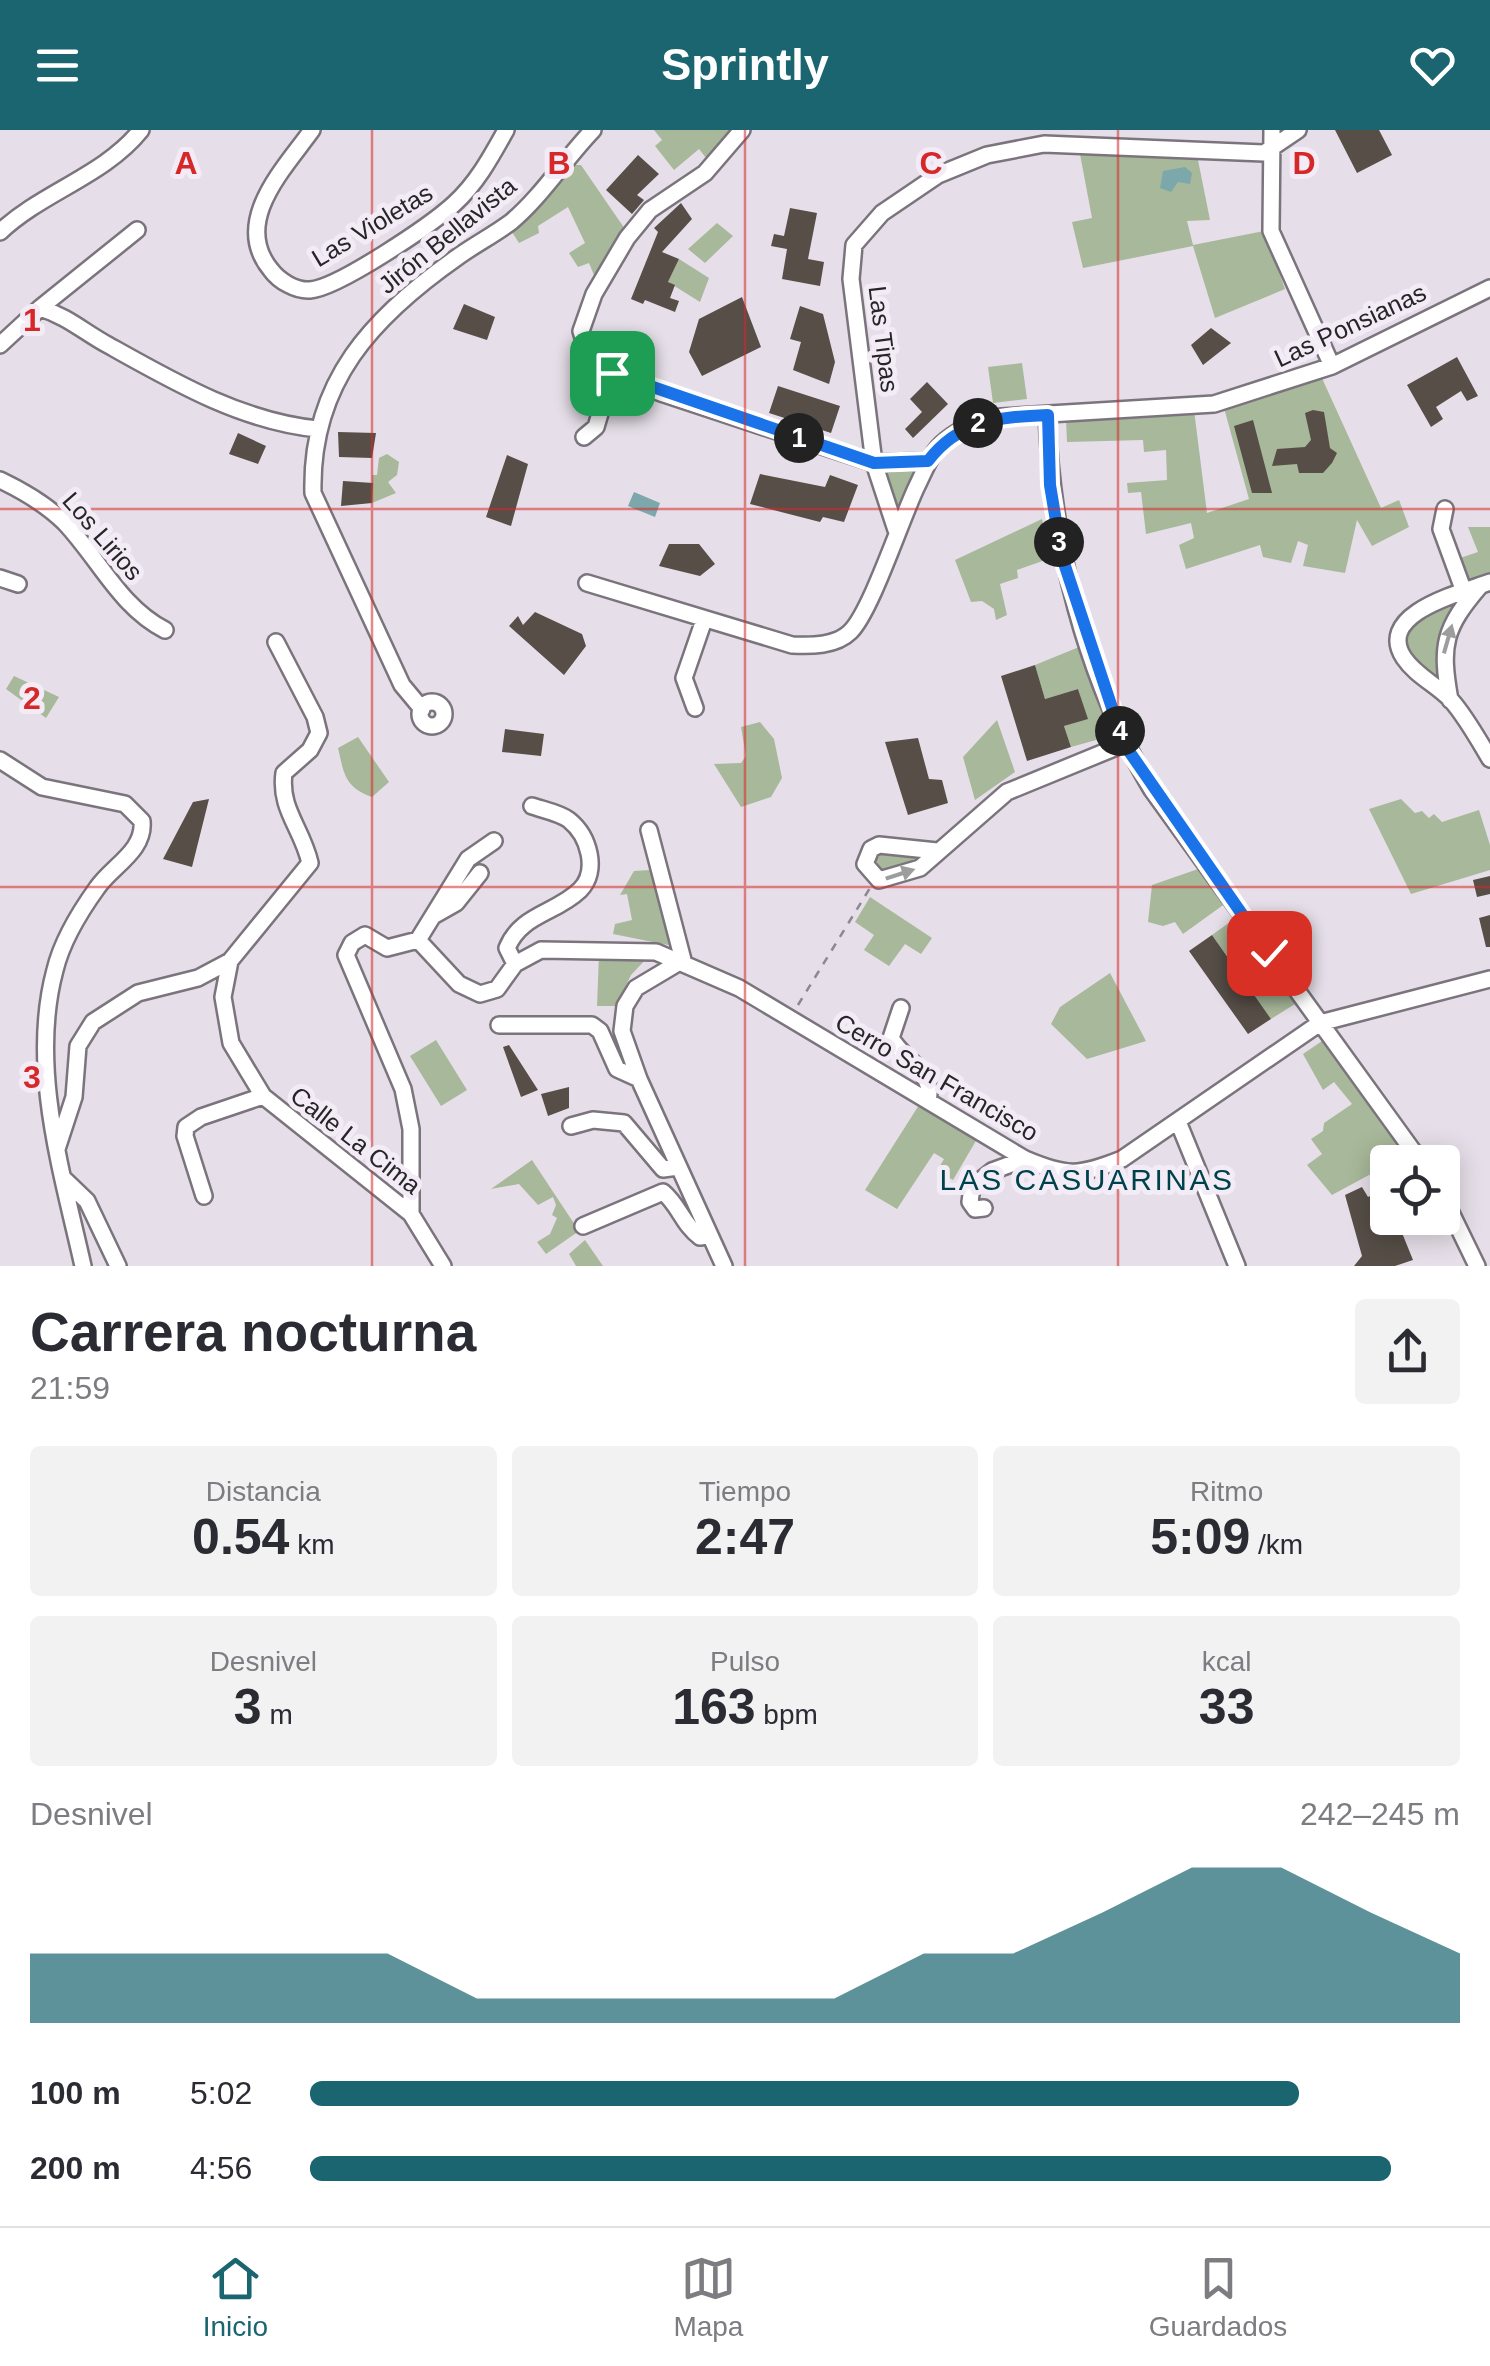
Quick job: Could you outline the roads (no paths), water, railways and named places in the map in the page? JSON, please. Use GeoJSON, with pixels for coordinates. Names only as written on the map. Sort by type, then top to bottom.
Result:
{"type":"FeatureCollection","features":[{"type":"Feature","properties":{"kind":"street"},"geometry":{"type":"LineString","coordinates":[[0,232],[63,187],[111,161],[141,130]]}},
{"type":"Feature","properties":{"kind":"street","name":"Las Violetas"},"geometry":{"type":"LineString","coordinates":[[312,130],[264,197],[256,238],[271,271],[285,284],[310,290],[337,281],[453,205],[484,170],[506,130]]}},
{"type":"Feature","properties":{"kind":"street","name":"Jirón Bellavista"},"geometry":{"type":"LineString","coordinates":[[422,709],[402,685],[313,492],[312,459],[318,430],[332,383],[361,341],[405,297],[511,222],[593,130]]}},
{"type":"Feature","properties":{"kind":"street"},"geometry":{"type":"LineString","coordinates":[[742,130],[705,173],[650,210],[628,238],[594,294],[581,332],[588,354],[612,373],[874,463],[928,461]]}},
{"type":"Feature","properties":{"kind":"street"},"geometry":{"type":"LineString","coordinates":[[1298,130],[1273,138],[1271,231],[1332,366]]}},
{"type":"Feature","properties":{"kind":"street","name":"Las Tipas"},"geometry":{"type":"LineString","coordinates":[[896,530],[874,463],[850,279],[854,245],[882,213],[938,174],[987,154],[1044,144],[1242,154],[1273,138]]}},
{"type":"Feature","properties":{"kind":"street"},"geometry":{"type":"LineString","coordinates":[[0,345],[137,230]]}},
{"type":"Feature","properties":{"kind":"street","name":"Las Ponsianas"},"geometry":{"type":"LineString","coordinates":[[588,582],[792,645],[818,646],[849,634],[868,606],[896,530],[928,461],[942,442],[970,425],[1001,417],[1214,404],[1332,366],[1490,288]]}},
{"type":"Feature","properties":{"kind":"street"},"geometry":{"type":"LineString","coordinates":[[40,308],[67,316],[92,336],[190,390],[287,427],[318,430]]}},
{"type":"Feature","properties":{"kind":"street"},"geometry":{"type":"LineString","coordinates":[[584,437],[596,427],[612,373]]}},
{"type":"Feature","properties":{"kind":"street"},"geometry":{"type":"LineString","coordinates":[[1048,415],[1050,485],[1062,557],[1124,744],[1152,790],[1410,1145]]}},
{"type":"Feature","properties":{"kind":"street","name":"Los Lirios"},"geometry":{"type":"LineString","coordinates":[[0,480],[30,495],[64,522],[134,611],[165,630]]}},
{"type":"Feature","properties":{"kind":"street"},"geometry":{"type":"LineString","coordinates":[[1445,509],[1441,528],[1462,589]]}},
{"type":"Feature","properties":{"kind":"street"},"geometry":{"type":"LineString","coordinates":[[0,578],[18,584]]}},
{"type":"Feature","properties":{"kind":"street"},"geometry":{"type":"LineString","coordinates":[[1485,584],[1462,589],[1416,612],[1401,631],[1403,658],[1450,700],[1490,759]]}},
{"type":"Feature","properties":{"kind":"street"},"geometry":{"type":"LineString","coordinates":[[1450,700],[1444,646],[1448,630],[1485,584]]}},
{"type":"Feature","properties":{"kind":"street"},"geometry":{"type":"LineString","coordinates":[[695,708],[684,678],[704,620]]}},
{"type":"Feature","properties":{"kind":"street"},"geometry":{"type":"LineString","coordinates":[[56,1149],[74,1097],[78,1046],[93,1022],[138,993],[198,978],[230,961],[310,863],[299,826],[282,794],[284,772],[310,750],[319,734],[315,717],[276,642]]}},
{"type":"Feature","properties":{"kind":"street"},"geometry":{"type":"LineString","coordinates":[[1429,683],[1446,674]]}},
{"type":"Feature","properties":{"kind":"street"},"geometry":{"type":"LineString","coordinates":[[937,851],[878,845],[871,849],[865,864],[876,878],[887,880],[920,868],[1007,792],[1124,744]]}},
{"type":"Feature","properties":{"kind":"street"},"geometry":{"type":"LineString","coordinates":[[0,760],[42,786],[125,804],[136,811],[143,828],[138,844],[104,879],[70,930],[54,971],[48,1022],[48,1079],[56,1149],[83,1266]]}},
{"type":"Feature","properties":{"kind":"street"},"geometry":{"type":"LineString","coordinates":[[418,940],[459,984],[480,994],[497,989],[515,964],[507,948],[515,929],[582,889],[592,863],[585,837],[568,819],[532,806]]}},
{"type":"Feature","properties":{"kind":"street"},"geometry":{"type":"LineString","coordinates":[[649,830],[683,960],[636,988],[625,1006],[622,1031],[638,1079],[724,1266]]}},
{"type":"Feature","properties":{"kind":"street"},"geometry":{"type":"LineString","coordinates":[[411,1214],[411,1129],[403,1089],[346,955],[352,943],[364,935],[387,948],[418,940],[468,859],[494,841]]}},
{"type":"Feature","properties":{"kind":"street"},"geometry":{"type":"LineString","coordinates":[[433,916],[456,903],[480,873]]}},
{"type":"Feature","properties":{"kind":"street","name":"Cerro San Francisco"},"geometry":{"type":"LineString","coordinates":[[515,964],[541,950],[587,948],[656,952],[683,960],[1024,1159],[1062,1174],[1089,1172],[1122,1159],[1179,1124],[1320,1023],[1490,979]]}},
{"type":"Feature","properties":{"kind":"street"},"geometry":{"type":"LineString","coordinates":[[198,978],[223,997],[230,961]]}},
{"type":"Feature","properties":{"kind":"street","name":"Calle La Cima"},"geometry":{"type":"LineString","coordinates":[[223,997],[231,1043],[263,1096],[288,1122],[411,1214],[443,1266]]}},
{"type":"Feature","properties":{"kind":"street"},"geometry":{"type":"LineString","coordinates":[[901,1008],[891,1038],[898,1051],[926,1075],[928,1102]]}},
{"type":"Feature","properties":{"kind":"street"},"geometry":{"type":"LineString","coordinates":[[499,1025],[592,1025],[600,1030],[618,1070],[638,1079]]}},
{"type":"Feature","properties":{"kind":"street"},"geometry":{"type":"LineString","coordinates":[[204,1196],[185,1136],[186,1127],[201,1116],[263,1096]]}},
{"type":"Feature","properties":{"kind":"street"},"geometry":{"type":"LineString","coordinates":[[571,1126],[593,1120],[624,1123],[656,1164],[663,1169],[678,1167]]}},
{"type":"Feature","properties":{"kind":"street"},"geometry":{"type":"LineString","coordinates":[[1179,1124],[1233,1263]]}},
{"type":"Feature","properties":{"kind":"street"},"geometry":{"type":"LineString","coordinates":[[984,1208],[975,1209],[970,1202],[972,1187],[992,1170],[1024,1159]]}},
{"type":"Feature","properties":{"kind":"street"},"geometry":{"type":"LineString","coordinates":[[63,1178],[87,1201],[118,1266]]}},
{"type":"Feature","properties":{"kind":"street"},"geometry":{"type":"LineString","coordinates":[[582,1226],[663,1192],[689,1228],[700,1237],[707,1236]]}},
{"type":"Feature","properties":{"kind":"street"},"geometry":{"type":"LineString","coordinates":[[1460,1231],[1477,1266]]}},
{"type":"Feature","properties":{"kind":"water"},"geometry":{"type":"Polygon","coordinates":[[[1185,167],[1192,173],[1190,184],[1178,182],[1171,192],[1160,188],[1163,171],[1185,167]]]}},
{"type":"Feature","properties":{"kind":"water"},"geometry":{"type":"Polygon","coordinates":[[[634,492],[660,503],[655,517],[628,506],[634,492]]]}},
{"type":"Feature","properties":{"kind":"district","name":"LAS CASUARINAS"},"geometry":{"type":"Point","coordinates":[1087,1180]}}]}
